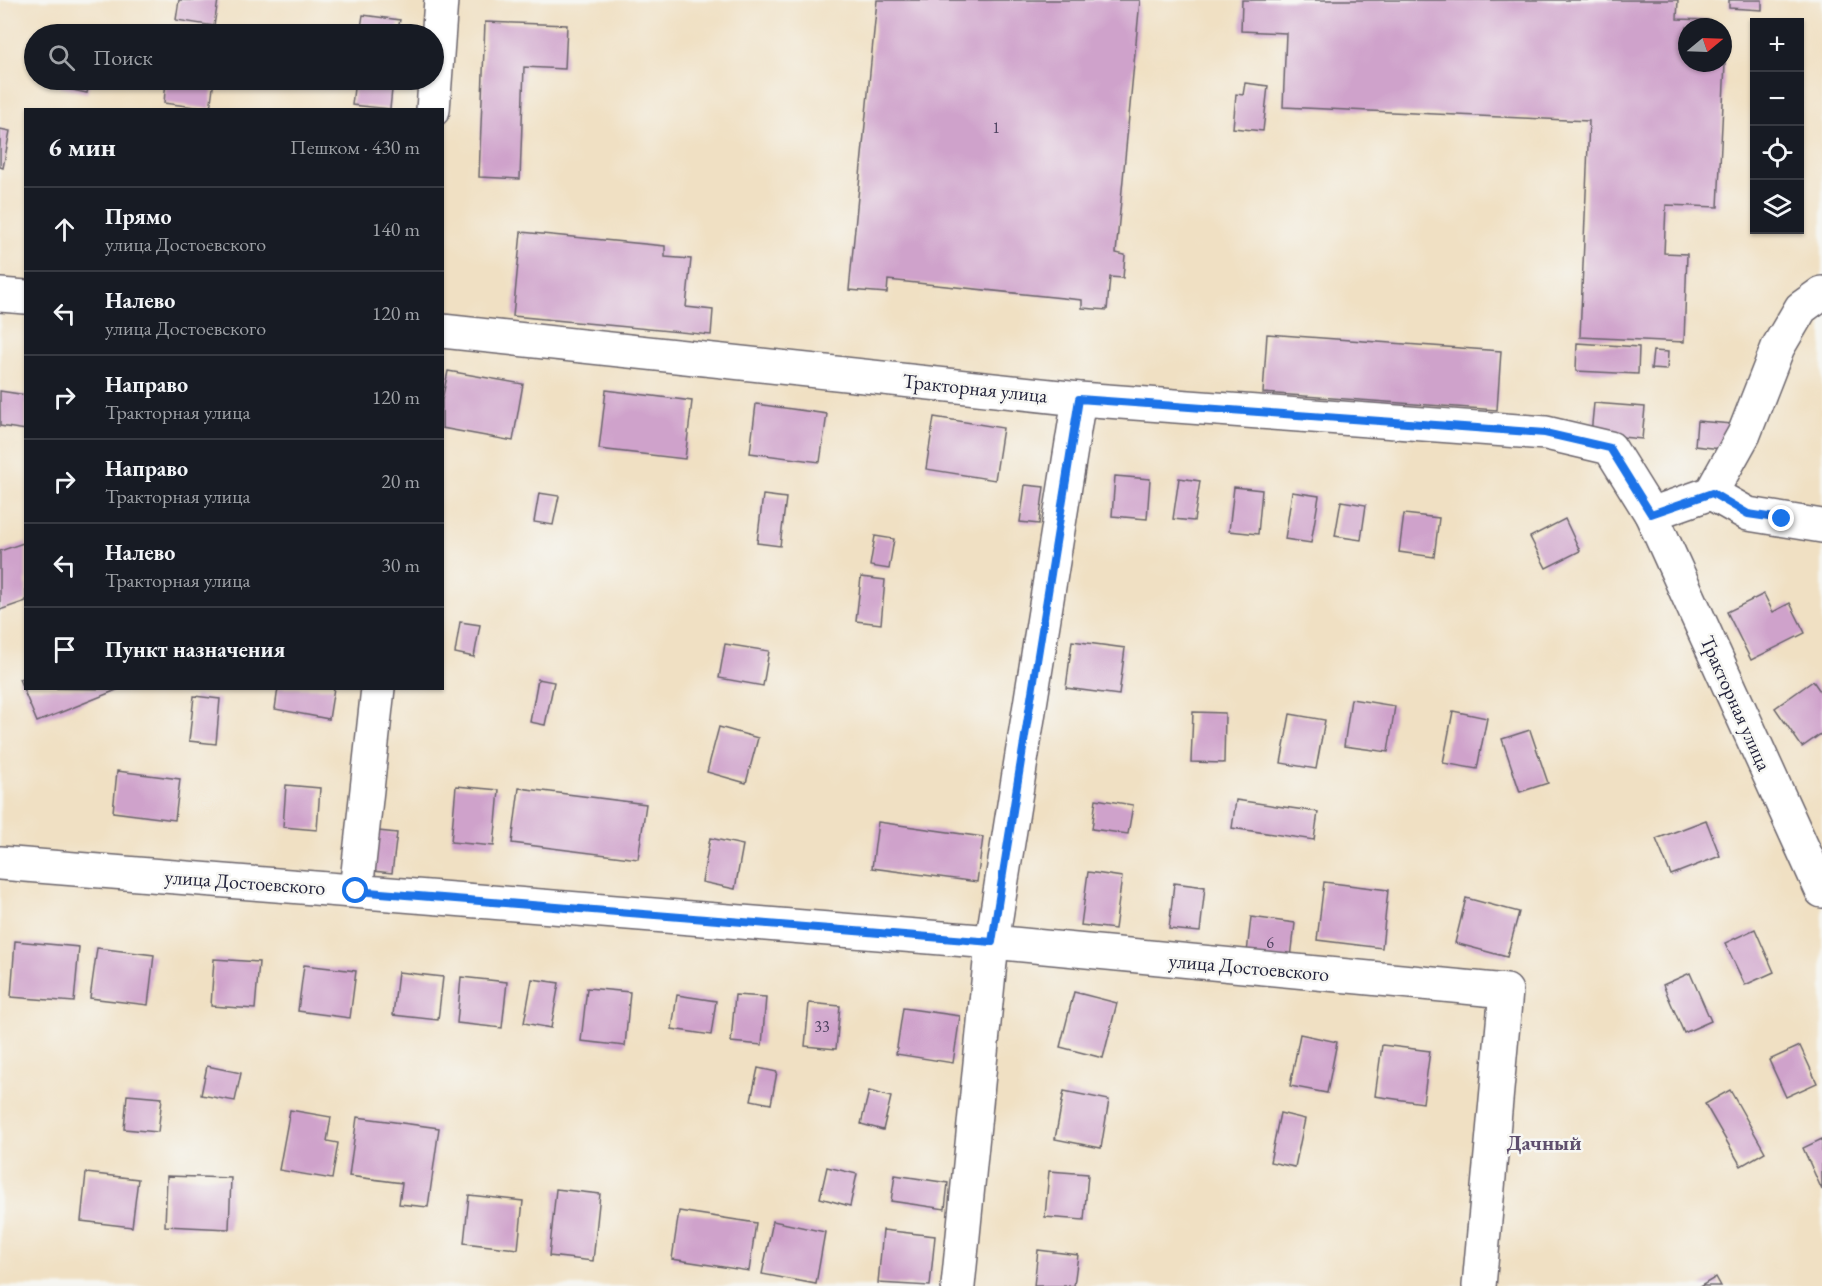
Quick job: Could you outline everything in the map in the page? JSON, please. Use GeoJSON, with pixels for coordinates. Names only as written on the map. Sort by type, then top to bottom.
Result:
{"type":"FeatureCollection","features":[{"type":"Feature","properties":{"kind":"street"},"geometry":{"type":"LineString","coordinates":[[439,24],[441,0]]}},
{"type":"Feature","properties":{"kind":"street"},"geometry":{"type":"LineString","coordinates":[[433,108],[434,90]]}},
{"type":"Feature","properties":{"kind":"street"},"geometry":{"type":"LineString","coordinates":[[1651,514],[1712,493],[1744,434],[1778,347],[1801,308],[1822,293]]}},
{"type":"Feature","properties":{"kind":"street"},"geometry":{"type":"LineString","coordinates":[[0,295],[24,297]]}},
{"type":"Feature","properties":{"kind":"street","name":"Тракторная улица"},"geometry":{"type":"LineString","coordinates":[[444,330],[1079,399],[1545,433],[1610,448],[1651,514],[1822,891]]}},
{"type":"Feature","properties":{"kind":"street"},"geometry":{"type":"LineString","coordinates":[[958,1286],[992,942],[1079,399]]}},
{"type":"Feature","properties":{"kind":"street"},"geometry":{"type":"LineString","coordinates":[[1712,493],[1748,514],[1822,526]]}},
{"type":"Feature","properties":{"kind":"street"},"geometry":{"type":"LineString","coordinates":[[356,891],[378,690]]}},
{"type":"Feature","properties":{"kind":"street","name":"улица Достоевского"},"geometry":{"type":"LineString","coordinates":[[0,863],[992,942],[1506,991],[1479,1286]]}},
{"type":"Feature","properties":{"kind":"building"},"geometry":{"type":"Polygon","coordinates":[[[179,0],[218,0],[214,24],[176,20],[179,0]]]}},
{"type":"Feature","properties":{"kind":"building"},"geometry":{"type":"Polygon","coordinates":[[[877,0],[1140,0],[1116,253],[1125,255],[1123,278],[1110,277],[1107,310],[1082,308],[1082,300],[888,280],[887,293],[849,290],[877,0]]]}},
{"type":"Feature","properties":{"kind":"building"},"geometry":{"type":"Polygon","coordinates":[[[1242,0],[1678,0],[1678,72],[1725,72],[1718,207],[1666,205],[1664,253],[1687,254],[1684,342],[1580,337],[1589,121],[1283,107],[1286,33],[1241,31],[1242,0]]]}},
{"type":"Feature","properties":{"kind":"building"},"geometry":{"type":"Polygon","coordinates":[[[1729,0],[1762,0],[1762,10],[1729,8],[1729,0]]]}},
{"type":"Feature","properties":{"kind":"building"},"geometry":{"type":"Polygon","coordinates":[[[363,15],[400,20],[399,24],[362,24],[363,15]]]}},
{"type":"Feature","properties":{"kind":"building"},"geometry":{"type":"Polygon","coordinates":[[[485,22],[567,25],[565,69],[524,67],[520,179],[479,177],[485,22]]]}},
{"type":"Feature","properties":{"kind":"building"},"geometry":{"type":"Polygon","coordinates":[[[1245,83],[1268,86],[1263,131],[1233,128],[1236,94],[1243,95],[1245,83]]]}},
{"type":"Feature","properties":{"kind":"building"},"geometry":{"type":"Polygon","coordinates":[[[165,90],[213,90],[210,108],[164,103],[165,90]]]}},
{"type":"Feature","properties":{"kind":"building"},"geometry":{"type":"Polygon","coordinates":[[[354,90],[392,90],[390,108],[352,105],[354,90]]]}},
{"type":"Feature","properties":{"kind":"building"},"geometry":{"type":"Polygon","coordinates":[[[0,129],[10,131],[3,168],[0,167],[0,129]]]}},
{"type":"Feature","properties":{"kind":"building"},"geometry":{"type":"Polygon","coordinates":[[[521,232],[665,246],[665,257],[691,259],[686,307],[713,310],[711,335],[513,316],[521,232]]]}},
{"type":"Feature","properties":{"kind":"building"},"geometry":{"type":"Polygon","coordinates":[[[1267,334],[1501,351],[1497,410],[1263,393],[1267,334]]]}},
{"type":"Feature","properties":{"kind":"building"},"geometry":{"type":"Polygon","coordinates":[[[1577,343],[1639,347],[1638,374],[1576,371],[1577,343]]]}},
{"type":"Feature","properties":{"kind":"building"},"geometry":{"type":"Polygon","coordinates":[[[1653,351],[1668,352],[1667,370],[1651,369],[1653,351]]]}},
{"type":"Feature","properties":{"kind":"building"},"geometry":{"type":"Polygon","coordinates":[[[448,371],[523,384],[513,441],[444,428],[444,390],[448,371]]]}},
{"type":"Feature","properties":{"kind":"building"},"geometry":{"type":"Polygon","coordinates":[[[606,390],[692,401],[685,459],[599,449],[606,390]]]}},
{"type":"Feature","properties":{"kind":"building"},"geometry":{"type":"Polygon","coordinates":[[[0,391],[24,395],[24,430],[0,426],[0,391]]]}},
{"type":"Feature","properties":{"kind":"building"},"geometry":{"type":"Polygon","coordinates":[[[1594,403],[1645,407],[1642,439],[1591,434],[1594,403]]]}},
{"type":"Feature","properties":{"kind":"building"},"geometry":{"type":"Polygon","coordinates":[[[756,404],[827,414],[820,462],[750,453],[756,404]]]}},
{"type":"Feature","properties":{"kind":"building"},"geometry":{"type":"Polygon","coordinates":[[[934,417],[1003,428],[995,480],[926,469],[934,417]]]}},
{"type":"Feature","properties":{"kind":"building"},"geometry":{"type":"Polygon","coordinates":[[[1697,421],[1732,424],[1730,450],[1695,446],[1697,421]]]}},
{"type":"Feature","properties":{"kind":"building"},"geometry":{"type":"Polygon","coordinates":[[[1115,476],[1150,479],[1147,519],[1112,516],[1115,476]]]}},
{"type":"Feature","properties":{"kind":"building"},"geometry":{"type":"Polygon","coordinates":[[[1179,478],[1200,481],[1194,521],[1173,519],[1179,478]]]}},
{"type":"Feature","properties":{"kind":"building"},"geometry":{"type":"Polygon","coordinates":[[[1025,485],[1044,487],[1039,524],[1020,522],[1025,485]]]}},
{"type":"Feature","properties":{"kind":"building"},"geometry":{"type":"Polygon","coordinates":[[[1234,487],[1262,490],[1258,534],[1229,531],[1234,487]]]}},
{"type":"Feature","properties":{"kind":"building"},"geometry":{"type":"Polygon","coordinates":[[[1292,492],[1319,496],[1311,543],[1285,539],[1292,492]]]}},
{"type":"Feature","properties":{"kind":"building"},"geometry":{"type":"Polygon","coordinates":[[[539,493],[559,496],[553,525],[534,522],[539,493]]]}},
{"type":"Feature","properties":{"kind":"building"},"geometry":{"type":"Polygon","coordinates":[[[763,495],[786,498],[780,546],[757,543],[763,495]]]}},
{"type":"Feature","properties":{"kind":"building"},"geometry":{"type":"Polygon","coordinates":[[[1341,501],[1366,505],[1361,540],[1335,536],[1341,501]]]}},
{"type":"Feature","properties":{"kind":"building"},"geometry":{"type":"Polygon","coordinates":[[[1404,514],[1439,518],[1434,557],[1399,552],[1404,514]]]}},
{"type":"Feature","properties":{"kind":"building"},"geometry":{"type":"Polygon","coordinates":[[[1565,519],[1580,551],[1546,568],[1530,537],[1565,519]]]}},
{"type":"Feature","properties":{"kind":"building"},"geometry":{"type":"Polygon","coordinates":[[[875,536],[894,539],[889,569],[870,566],[875,536]]]}},
{"type":"Feature","properties":{"kind":"building"},"geometry":{"type":"Polygon","coordinates":[[[24,543],[24,602],[0,610],[0,551],[24,543]]]}},
{"type":"Feature","properties":{"kind":"building"},"geometry":{"type":"Polygon","coordinates":[[[861,577],[885,580],[881,624],[856,621],[861,577]]]}},
{"type":"Feature","properties":{"kind":"building"},"geometry":{"type":"Polygon","coordinates":[[[1764,594],[1773,612],[1790,603],[1805,633],[1751,660],[1727,612],[1764,594]]]}},
{"type":"Feature","properties":{"kind":"building"},"geometry":{"type":"Polygon","coordinates":[[[460,622],[480,625],[474,657],[455,653],[460,622]]]}},
{"type":"Feature","properties":{"kind":"building"},"geometry":{"type":"Polygon","coordinates":[[[1072,641],[1125,648],[1119,695],[1066,688],[1072,641]]]}},
{"type":"Feature","properties":{"kind":"building"},"geometry":{"type":"Polygon","coordinates":[[[725,644],[769,651],[763,686],[719,678],[725,644]]]}},
{"type":"Feature","properties":{"kind":"building"},"geometry":{"type":"Polygon","coordinates":[[[24,678],[24,690],[117,690],[37,722],[19,679],[24,678]]]}},
{"type":"Feature","properties":{"kind":"building"},"geometry":{"type":"Polygon","coordinates":[[[538,679],[554,682],[545,725],[530,722],[538,679]]]}},
{"type":"Feature","properties":{"kind":"building"},"geometry":{"type":"Polygon","coordinates":[[[1813,681],[1822,694],[1822,733],[1802,747],[1775,708],[1813,681]]]}},
{"type":"Feature","properties":{"kind":"building"},"geometry":{"type":"Polygon","coordinates":[[[278,690],[334,690],[329,719],[275,709],[278,690]]]}},
{"type":"Feature","properties":{"kind":"building"},"geometry":{"type":"Polygon","coordinates":[[[194,696],[220,699],[216,744],[189,741],[194,696]]]}},
{"type":"Feature","properties":{"kind":"building"},"geometry":{"type":"Polygon","coordinates":[[[1351,699],[1395,706],[1388,752],[1344,746],[1351,699]]]}},
{"type":"Feature","properties":{"kind":"building"},"geometry":{"type":"Polygon","coordinates":[[[1453,711],[1487,718],[1477,769],[1443,763],[1453,711]]]}},
{"type":"Feature","properties":{"kind":"building"},"geometry":{"type":"Polygon","coordinates":[[[1193,712],[1225,713],[1224,763],[1191,762],[1193,712]]]}},
{"type":"Feature","properties":{"kind":"building"},"geometry":{"type":"Polygon","coordinates":[[[1290,714],[1325,720],[1316,769],[1281,763],[1290,714]]]}},
{"type":"Feature","properties":{"kind":"building"},"geometry":{"type":"Polygon","coordinates":[[[719,727],[758,738],[746,783],[707,772],[719,727]]]}},
{"type":"Feature","properties":{"kind":"building"},"geometry":{"type":"Polygon","coordinates":[[[1530,730],[1548,783],[1520,792],[1502,739],[1530,730]]]}},
{"type":"Feature","properties":{"kind":"building"},"geometry":{"type":"Polygon","coordinates":[[[117,771],[180,779],[175,820],[113,812],[117,771]]]}},
{"type":"Feature","properties":{"kind":"building"},"geometry":{"type":"Polygon","coordinates":[[[286,785],[320,788],[317,830],[283,827],[286,785]]]}},
{"type":"Feature","properties":{"kind":"building"},"geometry":{"type":"Polygon","coordinates":[[[456,786],[499,790],[494,846],[451,842],[456,786]]]}},
{"type":"Feature","properties":{"kind":"building"},"geometry":{"type":"Polygon","coordinates":[[[519,788],[646,804],[638,859],[512,843],[519,788]]]}},
{"type":"Feature","properties":{"kind":"building"},"geometry":{"type":"Polygon","coordinates":[[[1096,799],[1133,805],[1128,834],[1092,829],[1096,799]]]}},
{"type":"Feature","properties":{"kind":"building"},"geometry":{"type":"Polygon","coordinates":[[[1236,800],[1318,812],[1314,840],[1232,828],[1236,800]]]}},
{"type":"Feature","properties":{"kind":"building"},"geometry":{"type":"Polygon","coordinates":[[[1706,820],[1720,856],[1671,875],[1656,839],[1706,820]]]}},
{"type":"Feature","properties":{"kind":"building"},"geometry":{"type":"Polygon","coordinates":[[[878,822],[983,837],[977,882],[872,868],[878,822]]]}},
{"type":"Feature","properties":{"kind":"building"},"geometry":{"type":"Polygon","coordinates":[[[378,831],[397,833],[392,873],[373,871],[378,831]]]}},
{"type":"Feature","properties":{"kind":"building"},"geometry":{"type":"Polygon","coordinates":[[[710,838],[743,845],[735,889],[702,882],[710,838]]]}},
{"type":"Feature","properties":{"kind":"building"},"geometry":{"type":"Polygon","coordinates":[[[1088,872],[1122,877],[1115,929],[1081,925],[1088,872]]]}},
{"type":"Feature","properties":{"kind":"building"},"geometry":{"type":"Polygon","coordinates":[[[1324,882],[1388,890],[1382,948],[1317,940],[1324,882]]]}},
{"type":"Feature","properties":{"kind":"building"},"geometry":{"type":"Polygon","coordinates":[[[1174,883],[1205,887],[1200,932],[1169,929],[1174,883]]]}},
{"type":"Feature","properties":{"kind":"building"},"geometry":{"type":"Polygon","coordinates":[[[1466,898],[1519,912],[1507,957],[1455,943],[1466,898]]]}},
{"type":"Feature","properties":{"kind":"building"},"geometry":{"type":"Polygon","coordinates":[[[1251,917],[1295,923],[1290,967],[1246,962],[1251,917]]]}},
{"type":"Feature","properties":{"kind":"building"},"geometry":{"type":"Polygon","coordinates":[[[1755,929],[1774,972],[1745,985],[1725,943],[1755,929]]]}},
{"type":"Feature","properties":{"kind":"building"},"geometry":{"type":"Polygon","coordinates":[[[15,941],[79,947],[74,1002],[11,997],[15,941]]]}},
{"type":"Feature","properties":{"kind":"building"},"geometry":{"type":"Polygon","coordinates":[[[97,948],[154,955],[148,1005],[90,998],[97,948]]]}},
{"type":"Feature","properties":{"kind":"building"},"geometry":{"type":"Polygon","coordinates":[[[214,959],[259,962],[255,1009],[211,1006],[214,959]]]}},
{"type":"Feature","properties":{"kind":"building"},"geometry":{"type":"Polygon","coordinates":[[[304,965],[356,971],[350,1018],[298,1011],[304,965]]]}},
{"type":"Feature","properties":{"kind":"building"},"geometry":{"type":"Polygon","coordinates":[[[398,972],[443,977],[438,1020],[393,1015],[398,972]]]}},
{"type":"Feature","properties":{"kind":"building"},"geometry":{"type":"Polygon","coordinates":[[[1690,973],[1711,1021],[1684,1033],[1663,985],[1690,973]]]}},
{"type":"Feature","properties":{"kind":"building"},"geometry":{"type":"Polygon","coordinates":[[[461,977],[507,982],[502,1028],[457,1023],[461,977]]]}},
{"type":"Feature","properties":{"kind":"building"},"geometry":{"type":"Polygon","coordinates":[[[532,979],[559,983],[551,1028],[524,1023],[532,979]]]}},
{"type":"Feature","properties":{"kind":"building"},"geometry":{"type":"Polygon","coordinates":[[[587,988],[630,992],[625,1046],[581,1041],[587,988]]]}},
{"type":"Feature","properties":{"kind":"building"},"geometry":{"type":"Polygon","coordinates":[[[1074,992],[1117,1003],[1103,1058],[1060,1047],[1074,992]]]}},
{"type":"Feature","properties":{"kind":"building"},"geometry":{"type":"Polygon","coordinates":[[[677,995],[716,1001],[711,1035],[672,1029],[677,995]]]}},
{"type":"Feature","properties":{"kind":"building"},"geometry":{"type":"Polygon","coordinates":[[[735,995],[766,997],[762,1045],[731,1042],[735,995]]]}},
{"type":"Feature","properties":{"kind":"building"},"geometry":{"type":"Polygon","coordinates":[[[809,1003],[840,1006],[836,1049],[805,1046],[809,1003]]]}},
{"type":"Feature","properties":{"kind":"building"},"geometry":{"type":"Polygon","coordinates":[[[903,1008],[960,1016],[953,1063],[896,1054],[903,1008]]]}},
{"type":"Feature","properties":{"kind":"building"},"geometry":{"type":"Polygon","coordinates":[[[1300,1034],[1337,1042],[1327,1093],[1290,1086],[1300,1034]]]}},
{"type":"Feature","properties":{"kind":"building"},"geometry":{"type":"Polygon","coordinates":[[[1382,1045],[1430,1051],[1423,1103],[1375,1096],[1382,1045]]]}},
{"type":"Feature","properties":{"kind":"building"},"geometry":{"type":"Polygon","coordinates":[[[1800,1046],[1817,1083],[1786,1097],[1769,1060],[1800,1046]]]}},
{"type":"Feature","properties":{"kind":"building"},"geometry":{"type":"Polygon","coordinates":[[[207,1066],[241,1073],[235,1101],[201,1095],[207,1066]]]}},
{"type":"Feature","properties":{"kind":"building"},"geometry":{"type":"Polygon","coordinates":[[[758,1068],[777,1072],[771,1104],[751,1100],[758,1068]]]}},
{"type":"Feature","properties":{"kind":"building"},"geometry":{"type":"Polygon","coordinates":[[[1730,1090],[1765,1152],[1741,1166],[1705,1104],[1730,1090]]]}},
{"type":"Feature","properties":{"kind":"building"},"geometry":{"type":"Polygon","coordinates":[[[869,1091],[891,1097],[883,1130],[861,1124],[869,1091]]]}},
{"type":"Feature","properties":{"kind":"building"},"geometry":{"type":"Polygon","coordinates":[[[1064,1091],[1109,1100],[1101,1148],[1055,1139],[1064,1091]]]}},
{"type":"Feature","properties":{"kind":"building"},"geometry":{"type":"Polygon","coordinates":[[[127,1095],[162,1098],[158,1132],[124,1129],[127,1095]]]}},
{"type":"Feature","properties":{"kind":"building"},"geometry":{"type":"Polygon","coordinates":[[[290,1110],[331,1117],[327,1141],[338,1143],[332,1179],[279,1170],[290,1110]]]}},
{"type":"Feature","properties":{"kind":"building"},"geometry":{"type":"Polygon","coordinates":[[[1280,1113],[1305,1119],[1295,1167],[1270,1162],[1280,1113]]]}},
{"type":"Feature","properties":{"kind":"building"},"geometry":{"type":"Polygon","coordinates":[[[357,1117],[439,1128],[428,1207],[399,1204],[402,1183],[349,1176],[357,1117]]]}},
{"type":"Feature","properties":{"kind":"building"},"geometry":{"type":"Polygon","coordinates":[[[1822,1139],[1822,1190],[1803,1148],[1822,1139]]]}},
{"type":"Feature","properties":{"kind":"building"},"geometry":{"type":"Polygon","coordinates":[[[827,1167],[857,1174],[850,1206],[820,1198],[827,1167]]]}},
{"type":"Feature","properties":{"kind":"building"},"geometry":{"type":"Polygon","coordinates":[[[1049,1171],[1088,1174],[1084,1220],[1045,1217],[1049,1171]]]}},
{"type":"Feature","properties":{"kind":"building"},"geometry":{"type":"Polygon","coordinates":[[[86,1173],[138,1179],[132,1227],[81,1221],[86,1173]]]}},
{"type":"Feature","properties":{"kind":"building"},"geometry":{"type":"Polygon","coordinates":[[[895,1175],[948,1183],[945,1209],[891,1201],[895,1175]]]}},
{"type":"Feature","properties":{"kind":"building"},"geometry":{"type":"Polygon","coordinates":[[[167,1176],[231,1178],[229,1229],[165,1226],[167,1176]]]}},
{"type":"Feature","properties":{"kind":"building"},"geometry":{"type":"Polygon","coordinates":[[[556,1189],[600,1194],[593,1261],[549,1256],[556,1189]]]}},
{"type":"Feature","properties":{"kind":"building"},"geometry":{"type":"Polygon","coordinates":[[[469,1195],[523,1201],[518,1249],[464,1243],[469,1195]]]}},
{"type":"Feature","properties":{"kind":"building"},"geometry":{"type":"Polygon","coordinates":[[[679,1211],[756,1223],[749,1271],[672,1259],[679,1211]]]}},
{"type":"Feature","properties":{"kind":"building"},"geometry":{"type":"Polygon","coordinates":[[[773,1221],[825,1232],[816,1284],[762,1274],[773,1221]]]}},
{"type":"Feature","properties":{"kind":"building"},"geometry":{"type":"Polygon","coordinates":[[[883,1230],[935,1236],[930,1286],[878,1283],[883,1230]]]}},
{"type":"Feature","properties":{"kind":"building"},"geometry":{"type":"Polygon","coordinates":[[[1038,1250],[1078,1255],[1074,1286],[1034,1286],[1038,1250]]]}},
{"type":"Feature","properties":{"kind":"building"},"geometry":{"type":"Polygon","coordinates":[[[1716,1277],[1721,1286],[1701,1286],[1716,1277]]]}},
{"type":"Feature","properties":{"kind":"district","name":"Дачный"},"geometry":{"type":"Point","coordinates":[1544,1143]}},
{"type":"Feature","properties":{"kind":"route"},"geometry":{"type":"LineString","coordinates":[[356,891],[992,942],[1079,399],[1545,433],[1610,448],[1651,514],[1712,493],[1748,514],[1782,519]]}}]}
